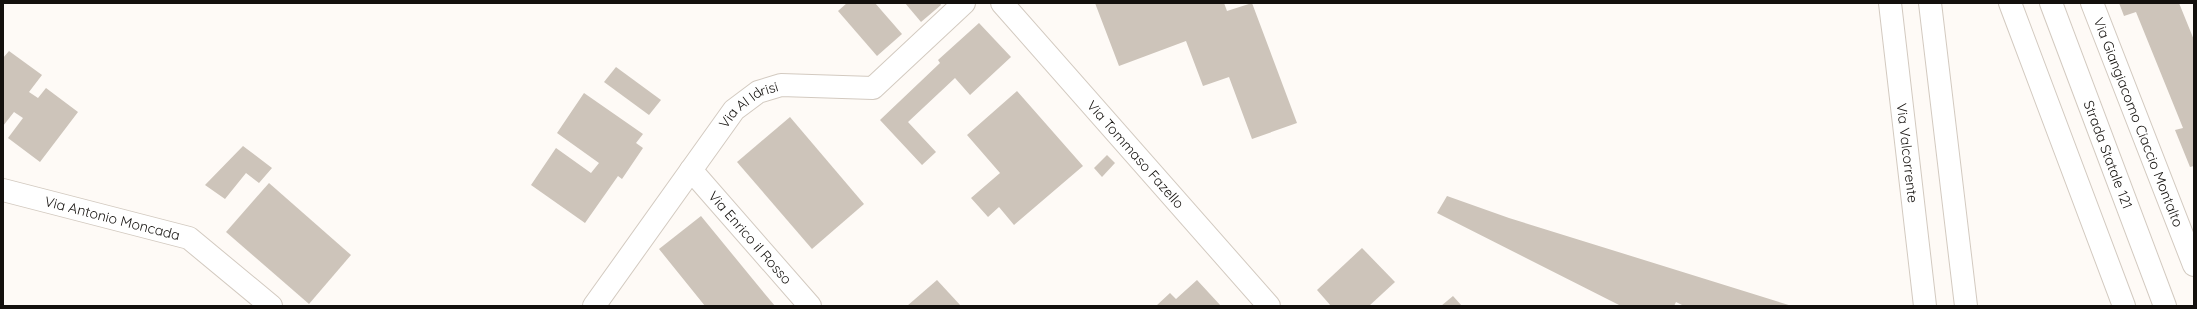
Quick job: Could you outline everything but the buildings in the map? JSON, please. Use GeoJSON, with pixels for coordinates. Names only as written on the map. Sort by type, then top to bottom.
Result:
{"type":"FeatureCollection","features":[{"type":"Feature","properties":{"kind":"street","name":"Via Al Idrisi"},"geometry":{"type":"LineString","coordinates":[[594,306],[734,110],[758,92],[781,85],[798,84],[874,88],[964,3]]}},
{"type":"Feature","properties":{"kind":"street","name":"Via Tommaso Fazello"},"geometry":{"type":"LineString","coordinates":[[1002,3],[1269,306]]}},
{"type":"Feature","properties":{"kind":"street","name":"Via Valcorrente"},"geometry":{"type":"LineString","coordinates":[[1890,3],[1925,305]]}},
{"type":"Feature","properties":{"kind":"street"},"geometry":{"type":"LineString","coordinates":[[1930,3],[1966,306]]}},
{"type":"Feature","properties":{"kind":"street"},"geometry":{"type":"LineString","coordinates":[[2010,3],[2124,306]]}},
{"type":"Feature","properties":{"kind":"street","name":"Strada Statale 121"},"geometry":{"type":"LineString","coordinates":[[2051,3],[2165,306]]}},
{"type":"Feature","properties":{"kind":"street","name":"Via Giangiacomo Ciaccio Montalto"},"geometry":{"type":"LineString","coordinates":[[2092,3],[2194,265]]}},
{"type":"Feature","properties":{"kind":"street","name":"Via Enrico il Rosso"},"geometry":{"type":"LineString","coordinates":[[691,170],[810,306]]}},
{"type":"Feature","properties":{"kind":"street","name":"Via Antonio Moncada"},"geometry":{"type":"LineString","coordinates":[[3,190],[190,238],[271,306]]}}]}
